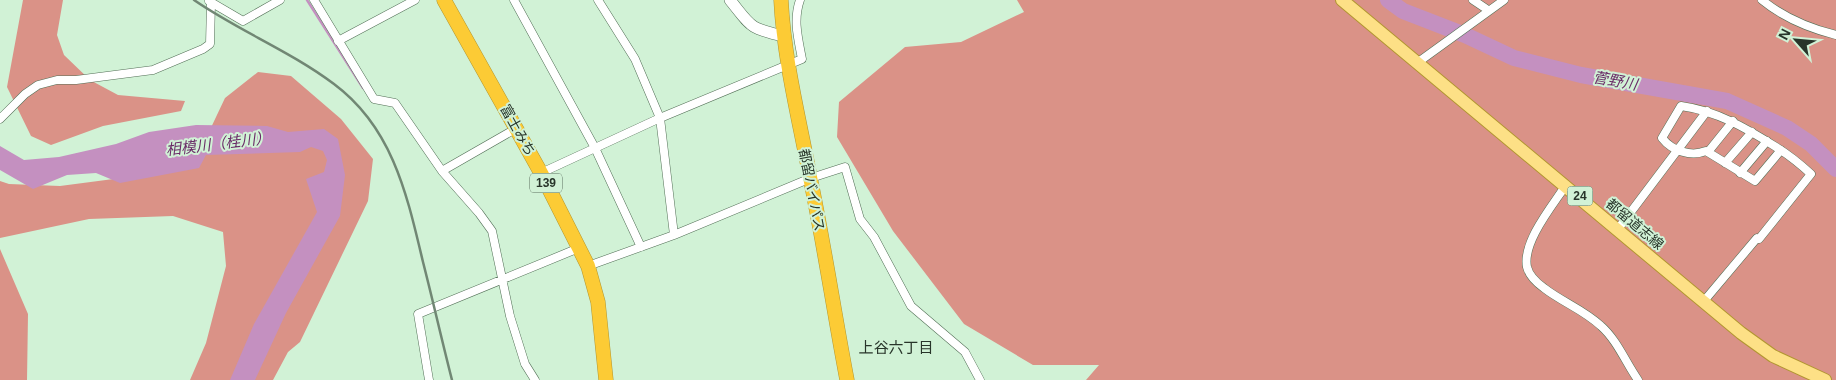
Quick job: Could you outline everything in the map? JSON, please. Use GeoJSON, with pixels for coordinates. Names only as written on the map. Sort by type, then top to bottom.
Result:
{"type":"FeatureCollection","features":[{"type":"Feature","properties":{"kind":"highway","name":"富士みち"},"geometry":{"type":"LineString","coordinates":[[444,0],[517,128],[588,266],[598,302],[606,380]]}},
{"type":"Feature","properties":{"kind":"highway","name":"都留バイパス"},"geometry":{"type":"LineString","coordinates":[[781,0],[783,36],[788,66],[811,178],[847,380]]}},
{"type":"Feature","properties":{"kind":"main road","name":"都留道志線"},"geometry":{"type":"LineString","coordinates":[[1342,0],[1704,301],[1773,356],[1825,380]]}},
{"type":"Feature","properties":{"kind":"street"},"geometry":{"type":"LineString","coordinates":[[209,1],[243,21],[280,0]]}},
{"type":"Feature","properties":{"kind":"street"},"geometry":{"type":"LineString","coordinates":[[314,0],[374,100],[395,103],[442,171],[479,213],[492,232],[501,278],[523,358],[535,380]]}},
{"type":"Feature","properties":{"kind":"street"},"geometry":{"type":"LineString","coordinates":[[338,41],[414,0]]}},
{"type":"Feature","properties":{"kind":"street"},"geometry":{"type":"LineString","coordinates":[[514,0],[595,148],[641,247]]}},
{"type":"Feature","properties":{"kind":"street"},"geometry":{"type":"LineString","coordinates":[[598,0],[634,58],[660,118],[674,234]]}},
{"type":"Feature","properties":{"kind":"street"},"geometry":{"type":"LineString","coordinates":[[730,0],[744,20],[750,25],[760,31],[783,36]]}},
{"type":"Feature","properties":{"kind":"street"},"geometry":{"type":"LineString","coordinates":[[541,173],[660,118],[802,59],[796,30],[796,17],[800,0]]}},
{"type":"Feature","properties":{"kind":"street"},"geometry":{"type":"LineString","coordinates":[[1473,0],[1488,10]]}},
{"type":"Feature","properties":{"kind":"street"},"geometry":{"type":"LineString","coordinates":[[1417,63],[1504,0]]}},
{"type":"Feature","properties":{"kind":"street"},"geometry":{"type":"LineString","coordinates":[[1762,0],[1793,20],[1813,29],[1836,35]]}},
{"type":"Feature","properties":{"kind":"street"},"geometry":{"type":"LineString","coordinates":[[0,119],[25,94],[38,85],[57,80],[76,80],[153,70],[203,49],[210,44],[209,1]]}},
{"type":"Feature","properties":{"kind":"street"},"geometry":{"type":"LineString","coordinates":[[1704,301],[1811,174],[1781,150],[1767,141],[1733,121],[1707,111],[1681,106],[1662,138],[1689,154],[1708,152],[1755,181],[1781,150]]}},
{"type":"Feature","properties":{"kind":"street"},"geometry":{"type":"LineString","coordinates":[[1618,229],[1677,148],[1707,111]]}},
{"type":"Feature","properties":{"kind":"street"},"geometry":{"type":"LineString","coordinates":[[1708,152],[1733,121]]}},
{"type":"Feature","properties":{"kind":"street"},"geometry":{"type":"LineString","coordinates":[[442,171],[517,128]]}},
{"type":"Feature","properties":{"kind":"street"},"geometry":{"type":"LineString","coordinates":[[1725,163],[1752,132]]}},
{"type":"Feature","properties":{"kind":"street"},"geometry":{"type":"LineString","coordinates":[[1740,173],[1767,141]]}},
{"type":"Feature","properties":{"kind":"street"},"geometry":{"type":"LineString","coordinates":[[588,266],[674,234],[811,178],[845,167],[860,219],[874,237],[910,306],[965,352],[980,380]]}},
{"type":"Feature","properties":{"kind":"street"},"geometry":{"type":"LineString","coordinates":[[1566,185],[1533,238],[1527,268],[1543,288],[1602,326],[1638,380]]}},
{"type":"Feature","properties":{"kind":"street"},"geometry":{"type":"LineString","coordinates":[[429,380],[418,314],[501,278],[579,248]]}},
{"type":"Feature","properties":{"kind":"shaded area"},"geometry":{"type":"Polygon","coordinates":[[[23,0],[63,0],[57,35],[64,55],[90,80],[118,95],[185,101],[181,111],[103,126],[51,145],[31,136],[7,87],[23,0]]]}},
{"type":"Feature","properties":{"kind":"shaded area"},"geometry":{"type":"Polygon","coordinates":[[[1017,0],[1836,0],[1836,380],[1086,380],[1099,365],[1033,365],[964,324],[893,231],[837,137],[839,102],[905,47],[961,42],[1024,12],[1017,0]]]}},
{"type":"Feature","properties":{"kind":"shaded area"},"geometry":{"type":"Polygon","coordinates":[[[258,72],[291,76],[341,119],[373,159],[368,201],[300,342],[288,352],[273,380],[190,380],[206,343],[226,266],[223,232],[173,216],[89,219],[0,238],[0,181],[9,184],[60,186],[144,175],[199,153],[225,98],[258,72]]]}},
{"type":"Feature","properties":{"kind":"shaded area"},"geometry":{"type":"Polygon","coordinates":[[[0,249],[28,314],[27,380],[0,380],[0,249]]]}},
{"type":"Feature","properties":{"kind":"water","name":"相模川（桂川）"},"geometry":{"type":"Polygon","coordinates":[[[196,125],[267,126],[288,132],[324,129],[338,139],[345,175],[340,216],[286,313],[255,380],[230,380],[254,324],[317,212],[306,179],[324,172],[327,160],[323,151],[311,147],[300,152],[206,155],[199,168],[120,183],[96,173],[67,175],[33,189],[0,170],[0,146],[24,160],[59,157],[116,144],[149,132],[196,125]]]}},
{"type":"Feature","properties":{"kind":"waterway"},"geometry":{"type":"LineString","coordinates":[[307,0],[363,88]]}},
{"type":"Feature","properties":{"kind":"waterway","name":"菅野川"},"geometry":{"type":"LineString","coordinates":[[1388,0],[1403,11],[1465,35],[1514,58],[1581,75],[1727,101],[1787,128],[1811,144],[1836,169]]}},
{"type":"Feature","properties":{"kind":"railway"},"geometry":{"type":"LineString","coordinates":[[194,0],[317,72],[354,102],[371,121],[395,164],[411,212],[452,380]]}},
{"type":"Feature","properties":{"kind":"district","name":"上谷六丁目"},"geometry":{"type":"Point","coordinates":[896,348]}}]}
